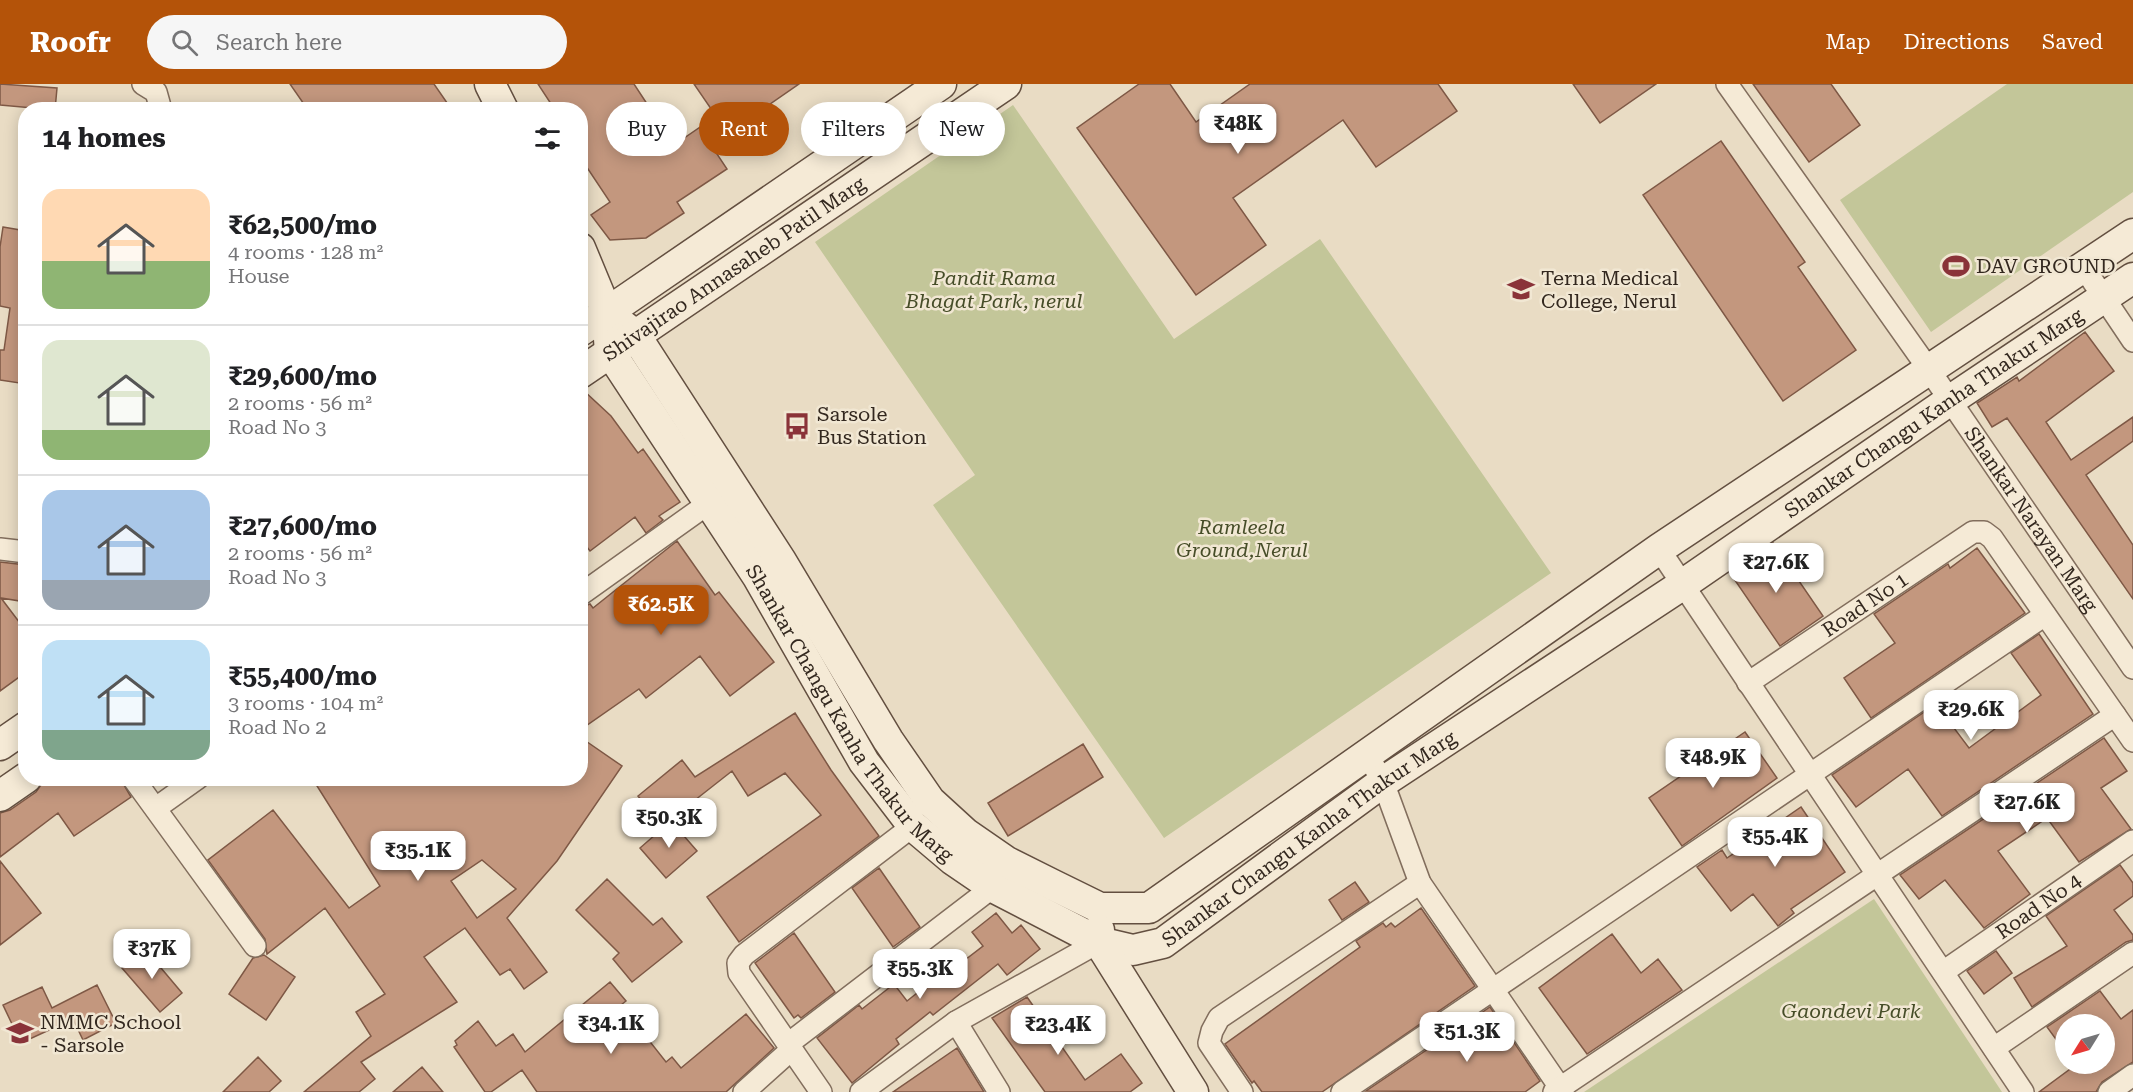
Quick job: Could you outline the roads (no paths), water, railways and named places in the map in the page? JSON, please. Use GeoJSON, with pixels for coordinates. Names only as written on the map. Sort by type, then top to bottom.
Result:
{"type":"FeatureCollection","features":[{"type":"Feature","properties":{"kind":"street"},"geometry":{"type":"LineString","coordinates":[[143,84],[156,92],[159,102]]}},
{"type":"Feature","properties":{"kind":"street"},"geometry":{"type":"LineString","coordinates":[[489,84],[499,102]]}},
{"type":"Feature","properties":{"kind":"street","name":"Shivajirao Annasaheb Patil Marg"},"geometry":{"type":"LineString","coordinates":[[588,326],[941,84]]}},
{"type":"Feature","properties":{"kind":"street","name":"Shivajirao Annasaheb Patil Marg"},"geometry":{"type":"LineString","coordinates":[[588,367],[1006,84]]}},
{"type":"Feature","properties":{"kind":"street","name":"Shankar Narayan Marg"},"geometry":{"type":"LineString","coordinates":[[1727,84],[1930,371],[2133,668]]}},
{"type":"Feature","properties":{"kind":"street","name":"Shankar Changu Kanha Thakur Marg"},"geometry":{"type":"LineString","coordinates":[[607,313],[635,335],[781,561],[891,744],[930,801],[965,833],[1007,862],[1100,908],[1149,908],[1659,549],[2133,234]]}},
{"type":"Feature","properties":{"kind":"street","name":"Shankar Changu Kanha Thakur Marg"},"geometry":{"type":"LineString","coordinates":[[588,267],[607,313],[610,352],[758,577],[864,762],[914,826],[952,859],[993,887],[1099,942],[1132,950],[1163,943],[1383,782],[1682,585],[1949,400],[2133,278]]}},
{"type":"Feature","properties":{"kind":"street"},"geometry":{"type":"LineString","coordinates":[[2084,268],[2133,342]]}},
{"type":"Feature","properties":{"kind":"street"},"geometry":{"type":"LineString","coordinates":[[588,589],[709,503]]}},
{"type":"Feature","properties":{"kind":"street","name":"Road No 1"},"geometry":{"type":"LineString","coordinates":[[1748,683],[1973,532],[1984,532],[1992,538],[2045,615]]}},
{"type":"Feature","properties":{"kind":"street"},"geometry":{"type":"LineString","coordinates":[[0,549],[18,551]]}},
{"type":"Feature","properties":{"kind":"street"},"geometry":{"type":"LineString","coordinates":[[1659,549],[2023,1092]]}},
{"type":"Feature","properties":{"kind":"street"},"geometry":{"type":"LineString","coordinates":[[1342,1092],[2045,615],[2133,741]]}},
{"type":"Feature","properties":{"kind":"street"},"geometry":{"type":"LineString","coordinates":[[1368,756],[1383,782],[1420,883],[1560,1091],[2115,716]]}},
{"type":"Feature","properties":{"kind":"street"},"geometry":{"type":"LineString","coordinates":[[0,745],[18,733]]}},
{"type":"Feature","properties":{"kind":"street"},"geometry":{"type":"LineString","coordinates":[[864,762],[891,744]]}},
{"type":"Feature","properties":{"kind":"street"},"geometry":{"type":"LineString","coordinates":[[0,796],[18,784]]}},
{"type":"Feature","properties":{"kind":"street"},"geometry":{"type":"LineString","coordinates":[[139,786],[255,946]]}},
{"type":"Feature","properties":{"kind":"street"},"geometry":{"type":"LineString","coordinates":[[156,808],[187,786]]}},
{"type":"Feature","properties":{"kind":"street"},"geometry":{"type":"LineString","coordinates":[[821,1092],[739,973],[738,963],[744,955],[914,826]]}},
{"type":"Feature","properties":{"kind":"street","name":"Road No 4"},"geometry":{"type":"LineString","coordinates":[[1942,972],[2133,841]]}},
{"type":"Feature","properties":{"kind":"street"},"geometry":{"type":"LineString","coordinates":[[1242,1092],[1209,1043],[1219,1018],[1420,883]]}},
{"type":"Feature","properties":{"kind":"street"},"geometry":{"type":"LineString","coordinates":[[744,1092],[790,1046],[993,887]]}},
{"type":"Feature","properties":{"kind":"street"},"geometry":{"type":"LineString","coordinates":[[1100,908],[1099,942],[1193,1092]]}},
{"type":"Feature","properties":{"kind":"street"},"geometry":{"type":"LineString","coordinates":[[861,1092],[956,1022],[1099,942]]}},
{"type":"Feature","properties":{"kind":"street"},"geometry":{"type":"LineString","coordinates":[[1994,1048],[2133,953]]}},
{"type":"Feature","properties":{"kind":"street"},"geometry":{"type":"LineString","coordinates":[[956,1022],[999,1092]]}},
{"type":"Feature","properties":{"kind":"street"},"geometry":{"type":"LineString","coordinates":[[2109,1092],[2133,1075]]}},
{"type":"Feature","properties":{"kind":"place","name":"DAV GROUND"},"geometry":{"type":"Point","coordinates":[1956,266]}},
{"type":"Feature","properties":{"kind":"place","name":"Terna Medical College, Nerul"},"geometry":{"type":"Point","coordinates":[1521,289]}},
{"type":"Feature","properties":{"kind":"place","name":"Sarsole Bus Station"},"geometry":{"type":"Point","coordinates":[797,426]}},
{"type":"Feature","properties":{"kind":"place","name":"NMMC School - Sarsole"},"geometry":{"type":"Point","coordinates":[20,1033]}},
{"type":"Feature","properties":{"kind":"park label","name":"Pandit Rama Bhagat Park, nerul"},"geometry":{"type":"Point","coordinates":[994,290]}},
{"type":"Feature","properties":{"kind":"park label","name":"Ramleela Ground,Nerul"},"geometry":{"type":"Point","coordinates":[1242,538]}},
{"type":"Feature","properties":{"kind":"park label","name":"Gaondevi Park"},"geometry":{"type":"Point","coordinates":[1851,1011]}}]}
